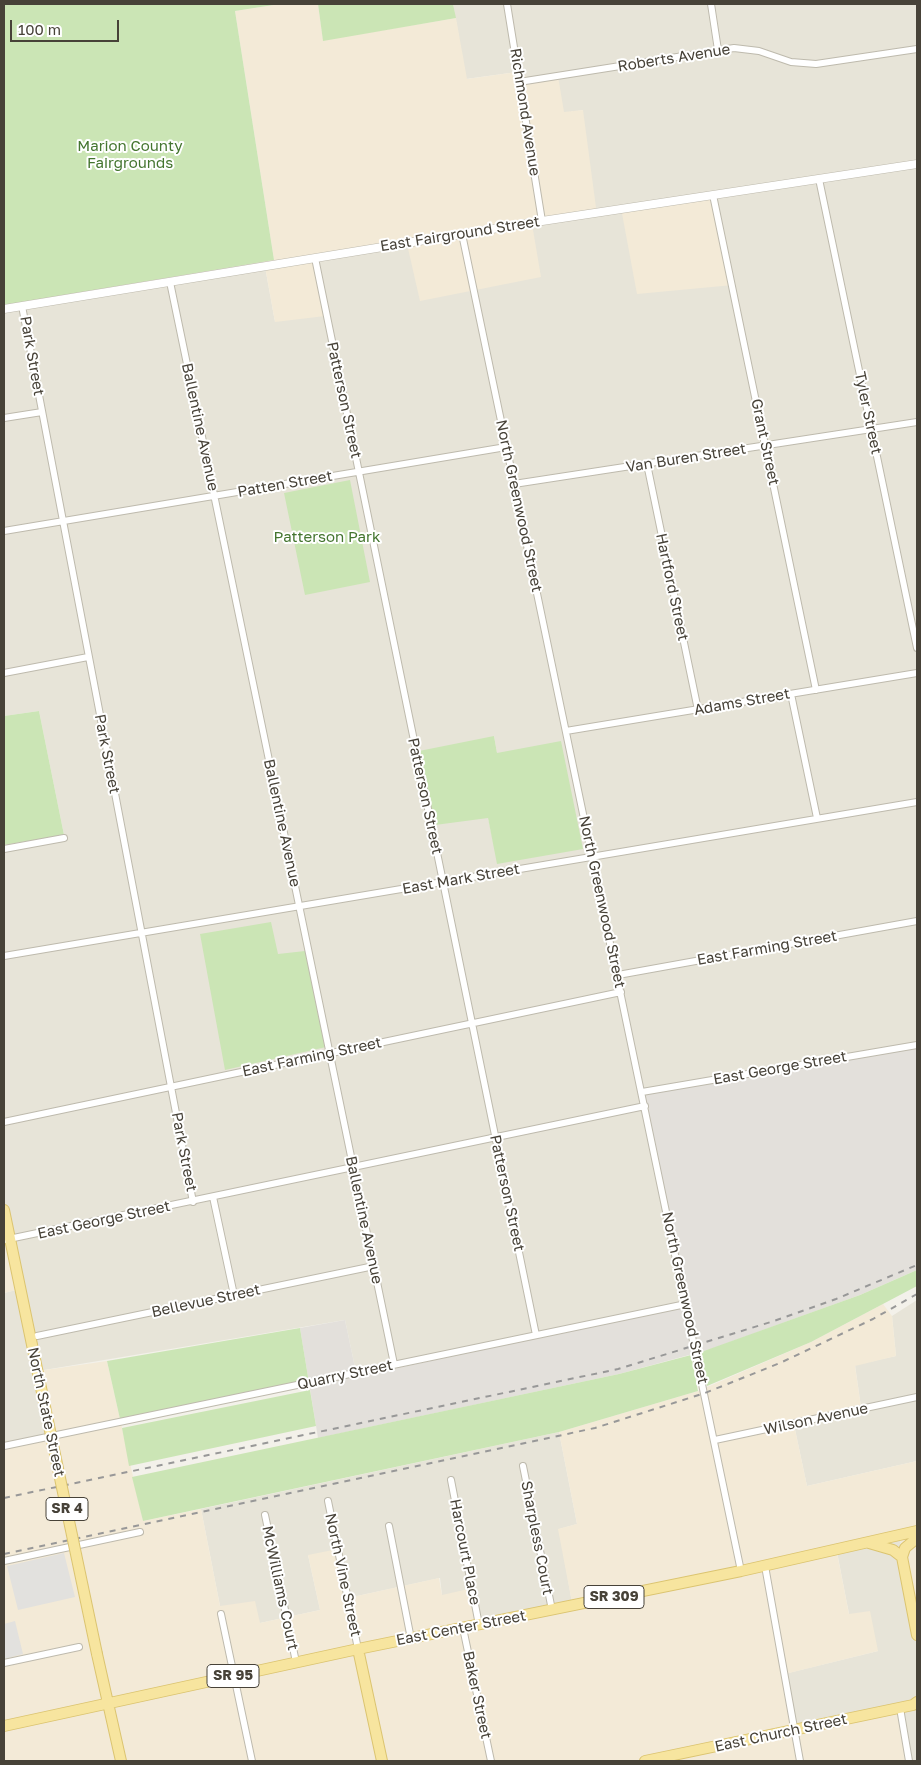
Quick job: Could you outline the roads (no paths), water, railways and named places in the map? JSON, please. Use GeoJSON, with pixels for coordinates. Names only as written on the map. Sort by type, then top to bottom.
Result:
{"type":"FeatureCollection","features":[{"type":"Feature","properties":{"kind":"main road","name":"North State Street"},"geometry":{"type":"LineString","coordinates":[[4,1210],[7,1240],[36,1364],[108,1702]]}},
{"type":"Feature","properties":{"kind":"main road","name":"East Center Street"},"geometry":{"type":"LineString","coordinates":[[4,1726],[296,1662],[765,1566],[917,1531]]}},
{"type":"Feature","properties":{"kind":"main road"},"geometry":{"type":"LineString","coordinates":[[917,1538],[905,1548],[902,1557],[917,1635]]}},
{"type":"Feature","properties":{"kind":"main road","name":"SR 309"},"geometry":{"type":"LineString","coordinates":[[869,1543],[893,1550],[902,1557]]}},
{"type":"Feature","properties":{"kind":"main road"},"geometry":{"type":"LineString","coordinates":[[358,1649],[382,1761]]}},
{"type":"Feature","properties":{"kind":"main road","name":"SR 4"},"geometry":{"type":"LineString","coordinates":[[108,1702],[121,1761]]}},
{"type":"Feature","properties":{"kind":"main road","name":"East Church Street"},"geometry":{"type":"LineString","coordinates":[[646,1761],[916,1704]]}},
{"type":"Feature","properties":{"kind":"street","name":"Richmond Avenue"},"geometry":{"type":"LineString","coordinates":[[507,4],[542,220]]}},
{"type":"Feature","properties":{"kind":"street"},"geometry":{"type":"LineString","coordinates":[[711,4],[718,50]]}},
{"type":"Feature","properties":{"kind":"street","name":"Roberts Avenue"},"geometry":{"type":"LineString","coordinates":[[519,82],[718,50],[748,49],[791,62],[816,64],[917,49]]}},
{"type":"Feature","properties":{"kind":"street","name":"East Fairground Street"},"geometry":{"type":"LineString","coordinates":[[4,309],[542,220],[917,164]]}},
{"type":"Feature","properties":{"kind":"street","name":"Tyler Street"},"geometry":{"type":"LineString","coordinates":[[819,179],[917,648]]}},
{"type":"Feature","properties":{"kind":"street","name":"Grant Street"},"geometry":{"type":"LineString","coordinates":[[713,195],[816,690]]}},
{"type":"Feature","properties":{"kind":"street","name":"North Greenwood Street"},"geometry":{"type":"LineString","coordinates":[[462,234],[741,1571]]}},
{"type":"Feature","properties":{"kind":"street","name":"Patterson Street"},"geometry":{"type":"LineString","coordinates":[[315,258],[536,1335]]}},
{"type":"Feature","properties":{"kind":"street","name":"Ballentine Avenue"},"geometry":{"type":"LineString","coordinates":[[170,282],[394,1364]]}},
{"type":"Feature","properties":{"kind":"street","name":"Park Street"},"geometry":{"type":"LineString","coordinates":[[22,306],[193,1202]]}},
{"type":"Feature","properties":{"kind":"street"},"geometry":{"type":"LineString","coordinates":[[4,418],[42,412]]}},
{"type":"Feature","properties":{"kind":"street","name":"Van Buren Street"},"geometry":{"type":"LineString","coordinates":[[514,484],[917,422]]}},
{"type":"Feature","properties":{"kind":"street","name":"Patten Street"},"geometry":{"type":"LineString","coordinates":[[4,531],[506,447]]}},
{"type":"Feature","properties":{"kind":"street","name":"Hartford Street"},"geometry":{"type":"LineString","coordinates":[[647,464],[698,710]]}},
{"type":"Feature","properties":{"kind":"street"},"geometry":{"type":"LineString","coordinates":[[4,673],[88,657]]}},
{"type":"Feature","properties":{"kind":"street","name":"Adams Street"},"geometry":{"type":"LineString","coordinates":[[566,731],[917,673]]}},
{"type":"Feature","properties":{"kind":"street"},"geometry":{"type":"LineString","coordinates":[[791,694],[817,818]]}},
{"type":"Feature","properties":{"kind":"street","name":"East Mark Street"},"geometry":{"type":"LineString","coordinates":[[4,956],[917,802]]}},
{"type":"Feature","properties":{"kind":"street"},"geometry":{"type":"LineString","coordinates":[[4,849],[64,838]]}},
{"type":"Feature","properties":{"kind":"street","name":"East Farming Street"},"geometry":{"type":"LineString","coordinates":[[618,975],[917,921]]}},
{"type":"Feature","properties":{"kind":"street","name":"East Farming Street"},"geometry":{"type":"LineString","coordinates":[[4,1122],[621,992]]}},
{"type":"Feature","properties":{"kind":"street","name":"East George Street"},"geometry":{"type":"LineString","coordinates":[[642,1092],[917,1045]]}},
{"type":"Feature","properties":{"kind":"street","name":"East George Street"},"geometry":{"type":"LineString","coordinates":[[7,1240],[645,1106]]}},
{"type":"Feature","properties":{"kind":"street"},"geometry":{"type":"LineString","coordinates":[[213,1197],[234,1295]]}},
{"type":"Feature","properties":{"kind":"street","name":"Bellevue Street"},"geometry":{"type":"LineString","coordinates":[[37,1336],[374,1266]]}},
{"type":"Feature","properties":{"kind":"street","name":"Quarry Street"},"geometry":{"type":"LineString","coordinates":[[4,1446],[686,1304]]}},
{"type":"Feature","properties":{"kind":"street","name":"Wilson Avenue"},"geometry":{"type":"LineString","coordinates":[[715,1440],[917,1397]]}},
{"type":"Feature","properties":{"kind":"street","name":"Sharpless Court"},"geometry":{"type":"LineString","coordinates":[[523,1466],[552,1610]]}},
{"type":"Feature","properties":{"kind":"street","name":"Harcourt Place"},"geometry":{"type":"LineString","coordinates":[[451,1480],[480,1624]]}},
{"type":"Feature","properties":{"kind":"street","name":"North Vine Street"},"geometry":{"type":"LineString","coordinates":[[328,1501],[358,1649]]}},
{"type":"Feature","properties":{"kind":"street","name":"McWilliams Court"},"geometry":{"type":"LineString","coordinates":[[265,1515],[296,1662]]}},
{"type":"Feature","properties":{"kind":"street"},"geometry":{"type":"LineString","coordinates":[[389,1526],[411,1638]]}},
{"type":"Feature","properties":{"kind":"street"},"geometry":{"type":"LineString","coordinates":[[4,1561],[140,1532]]}},
{"type":"Feature","properties":{"kind":"street"},"geometry":{"type":"LineString","coordinates":[[765,1566],[800,1761]]}},
{"type":"Feature","properties":{"kind":"street"},"geometry":{"type":"LineString","coordinates":[[221,1614],[252,1761]]}},
{"type":"Feature","properties":{"kind":"street","name":"Baker Street"},"geometry":{"type":"LineString","coordinates":[[463,1628],[492,1761]]}},
{"type":"Feature","properties":{"kind":"street"},"geometry":{"type":"LineString","coordinates":[[4,1663],[79,1647]]}},
{"type":"Feature","properties":{"kind":"street"},"geometry":{"type":"LineString","coordinates":[[900,1708],[909,1761]]}},
{"type":"Feature","properties":{"kind":"railway"},"geometry":{"type":"LineString","coordinates":[[4,1498],[618,1369],[774,1321],[836,1299],[917,1265]]}},
{"type":"Feature","properties":{"kind":"railway"},"geometry":{"type":"LineString","coordinates":[[4,1554],[595,1428],[705,1393],[780,1363],[873,1319],[917,1294]]}},
{"type":"Feature","properties":{"kind":"park label","name":"Marion County Fairgrounds"},"geometry":{"type":"Point","coordinates":[130,154]}},
{"type":"Feature","properties":{"kind":"park label","name":"Patterson Park"},"geometry":{"type":"Point","coordinates":[327,537]}}]}
